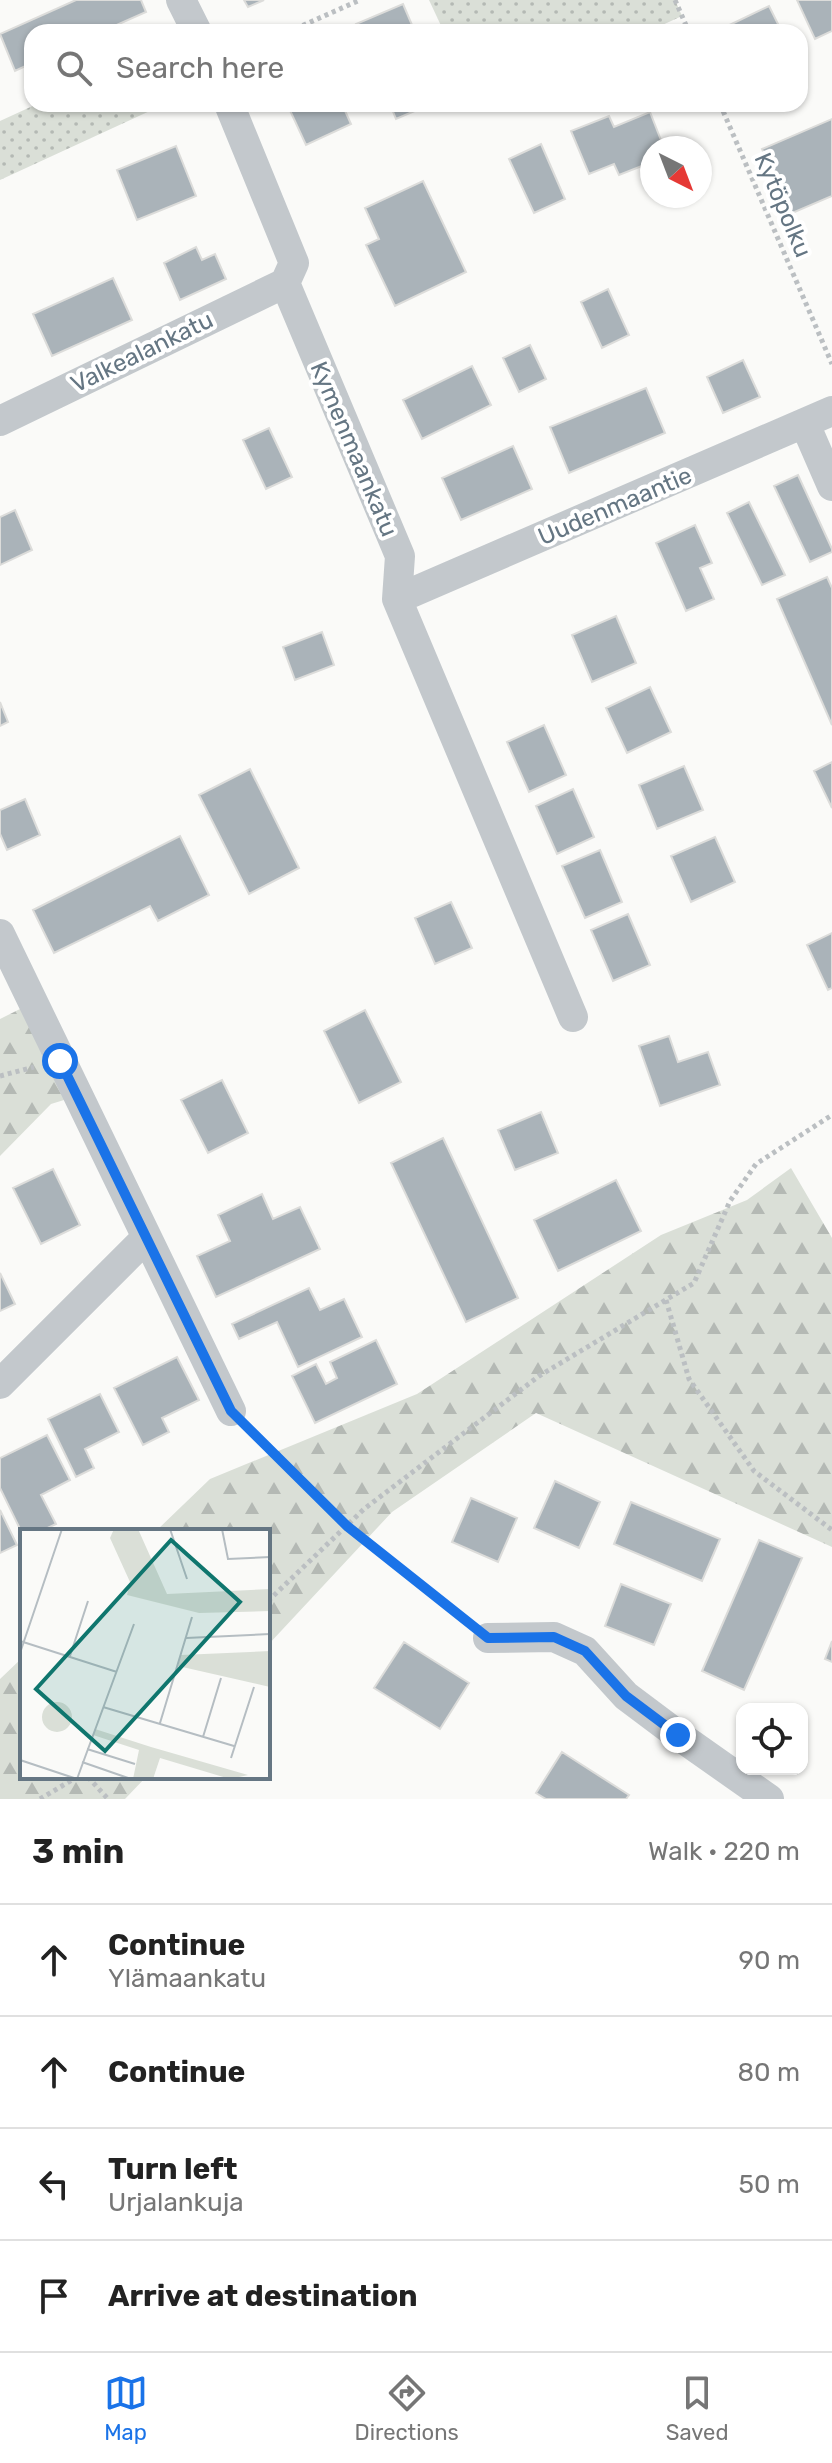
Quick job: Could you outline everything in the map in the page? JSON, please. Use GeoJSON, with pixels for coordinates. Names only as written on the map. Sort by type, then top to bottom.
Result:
{"type":"FeatureCollection","features":[{"type":"Feature","properties":{"kind":"street"},"geometry":{"type":"LineString","coordinates":[[181,0],[193,24]]}},
{"type":"Feature","properties":{"kind":"street","name":"Kymenmaankatu"},"geometry":{"type":"LineString","coordinates":[[232,112],[294,263],[285,283],[400,556],[397,599],[573,1017]]}},
{"type":"Feature","properties":{"kind":"street","name":"Valkealankatu"},"geometry":{"type":"LineString","coordinates":[[0,421],[285,283]]}},
{"type":"Feature","properties":{"kind":"street","name":"Uudenmaantie"},"geometry":{"type":"LineString","coordinates":[[397,599],[832,411]]}},
{"type":"Feature","properties":{"kind":"street"},"geometry":{"type":"LineString","coordinates":[[805,424],[832,486]]}},
{"type":"Feature","properties":{"kind":"street"},"geometry":{"type":"LineString","coordinates":[[0,934],[231,1411]]}},
{"type":"Feature","properties":{"kind":"street"},"geometry":{"type":"LineString","coordinates":[[0,1384],[146,1238]]}},
{"type":"Feature","properties":{"kind":"street"},"geometry":{"type":"LineString","coordinates":[[488,1638],[554,1637],[585,1651],[626,1696],[769,1799]]}},
{"type":"Feature","properties":{"kind":"path"},"geometry":{"type":"LineString","coordinates":[[306,24],[360,0]]}},
{"type":"Feature","properties":{"kind":"path"},"geometry":{"type":"LineString","coordinates":[[676,0],[686,24]]}},
{"type":"Feature","properties":{"kind":"path","name":"Kytöpolku"},"geometry":{"type":"LineString","coordinates":[[723,112],[832,364]]}},
{"type":"Feature","properties":{"kind":"path"},"geometry":{"type":"LineString","coordinates":[[270,1599],[364,1509],[539,1376],[694,1283],[730,1201],[756,1164],[832,1115]]}},
{"type":"Feature","properties":{"kind":"path"},"geometry":{"type":"LineString","coordinates":[[666,1300],[689,1379],[754,1471],[832,1530]]}},
{"type":"Feature","properties":{"kind":"path"},"geometry":{"type":"LineString","coordinates":[[231,1411],[347,1526],[488,1638]]}},
{"type":"Feature","properties":{"kind":"path"},"geometry":{"type":"LineString","coordinates":[[40,1799],[74,1779]]}},
{"type":"Feature","properties":{"kind":"path"},"geometry":{"type":"LineString","coordinates":[[90,1779],[108,1799]]}},
{"type":"Feature","properties":{"kind":"green space"},"geometry":{"type":"Polygon","coordinates":[[[429,0],[675,0],[682,16],[664,24],[440,24],[429,0]]]}},
{"type":"Feature","properties":{"kind":"green space"},"geometry":{"type":"Polygon","coordinates":[[[24,110],[148,112],[0,180],[0,121],[24,110]]]}},
{"type":"Feature","properties":{"kind":"green space"},"geometry":{"type":"Polygon","coordinates":[[[32,1003],[77,1096],[51,1104],[0,1156],[0,1019],[32,1003]]]}},
{"type":"Feature","properties":{"kind":"green space"},"geometry":{"type":"Polygon","coordinates":[[[791,1168],[832,1238],[832,1547],[536,1413],[392,1512],[270,1643],[270,1529],[158,1529],[210,1479],[417,1394],[661,1235],[747,1200],[791,1168]]]}},
{"type":"Feature","properties":{"kind":"green space"},"geometry":{"type":"Polygon","coordinates":[[[20,1660],[20,1779],[144,1779],[125,1799],[0,1799],[0,1679],[20,1660]]]}},
{"type":"Feature","properties":{"kind":"building"},"geometry":{"type":"Polygon","coordinates":[[[76,0],[141,0],[146,12],[119,24],[24,24],[24,67],[15,71],[0,34],[76,0]]]}},
{"type":"Feature","properties":{"kind":"building"},"geometry":{"type":"Polygon","coordinates":[[[244,0],[264,0],[248,7],[244,0]]]}},
{"type":"Feature","properties":{"kind":"building"},"geometry":{"type":"Polygon","coordinates":[[[797,0],[832,0],[832,31],[815,39],[797,0]]]}},
{"type":"Feature","properties":{"kind":"building"},"geometry":{"type":"Polygon","coordinates":[[[403,4],[412,24],[356,24],[403,4]]]}},
{"type":"Feature","properties":{"kind":"building"},"geometry":{"type":"Polygon","coordinates":[[[769,6],[778,24],[732,24],[769,6]]]}},
{"type":"Feature","properties":{"kind":"building"},"geometry":{"type":"Polygon","coordinates":[[[291,112],[346,112],[351,124],[306,145],[291,112]]]}},
{"type":"Feature","properties":{"kind":"building"},"geometry":{"type":"Polygon","coordinates":[[[393,112],[412,112],[396,119],[393,112]]]}},
{"type":"Feature","properties":{"kind":"building"},"geometry":{"type":"Polygon","coordinates":[[[650,112],[659,136],[640,136],[640,167],[619,175],[614,164],[589,174],[571,131],[609,116],[614,127],[650,112]]]}},
{"type":"Feature","properties":{"kind":"building"},"geometry":{"type":"Polygon","coordinates":[[[832,119],[832,196],[790,214],[762,149],[832,119]]]}},
{"type":"Feature","properties":{"kind":"building"},"geometry":{"type":"Polygon","coordinates":[[[541,144],[565,199],[534,213],[509,159],[541,144]]]}},
{"type":"Feature","properties":{"kind":"building"},"geometry":{"type":"Polygon","coordinates":[[[176,146],[196,196],[137,220],[117,170],[176,146]]]}},
{"type":"Feature","properties":{"kind":"building"},"geometry":{"type":"Polygon","coordinates":[[[423,181],[466,272],[395,306],[366,245],[379,239],[365,208],[423,181]]]}},
{"type":"Feature","properties":{"kind":"building"},"geometry":{"type":"Polygon","coordinates":[[[196,247],[202,260],[215,254],[226,279],[180,300],[164,263],[196,247]]]}},
{"type":"Feature","properties":{"kind":"building"},"geometry":{"type":"Polygon","coordinates":[[[113,278],[132,320],[52,356],[33,314],[113,278]]]}},
{"type":"Feature","properties":{"kind":"building"},"geometry":{"type":"Polygon","coordinates":[[[608,289],[629,335],[602,348],[581,302],[608,289]]]}},
{"type":"Feature","properties":{"kind":"building"},"geometry":{"type":"Polygon","coordinates":[[[530,345],[546,379],[519,392],[503,358],[530,345]]]}},
{"type":"Feature","properties":{"kind":"building"},"geometry":{"type":"Polygon","coordinates":[[[743,360],[760,397],[723,413],[707,377],[743,360]]]}},
{"type":"Feature","properties":{"kind":"building"},"geometry":{"type":"Polygon","coordinates":[[[472,366],[491,405],[422,439],[403,400],[472,366]]]}},
{"type":"Feature","properties":{"kind":"building"},"geometry":{"type":"Polygon","coordinates":[[[646,388],[665,433],[569,473],[550,427],[646,388]]]}},
{"type":"Feature","properties":{"kind":"building"},"geometry":{"type":"Polygon","coordinates":[[[269,428],[292,477],[266,489],[243,440],[269,428]]]}},
{"type":"Feature","properties":{"kind":"building"},"geometry":{"type":"Polygon","coordinates":[[[513,446],[532,489],[461,520],[442,478],[513,446]]]}},
{"type":"Feature","properties":{"kind":"building"},"geometry":{"type":"Polygon","coordinates":[[[798,475],[832,549],[832,552],[810,562],[774,486],[798,475]]]}},
{"type":"Feature","properties":{"kind":"building"},"geometry":{"type":"Polygon","coordinates":[[[749,502],[785,575],[762,585],[727,513],[749,502]]]}},
{"type":"Feature","properties":{"kind":"building"},"geometry":{"type":"Polygon","coordinates":[[[15,510],[32,550],[0,565],[0,517],[15,510]]]}},
{"type":"Feature","properties":{"kind":"building"},"geometry":{"type":"Polygon","coordinates":[[[695,525],[712,563],[700,568],[714,599],[686,611],[656,543],[695,525]]]}},
{"type":"Feature","properties":{"kind":"building"},"geometry":{"type":"Polygon","coordinates":[[[827,577],[832,588],[832,725],[777,599],[827,577]]]}},
{"type":"Feature","properties":{"kind":"building"},"geometry":{"type":"Polygon","coordinates":[[[616,616],[636,663],[592,682],[572,635],[616,616]]]}},
{"type":"Feature","properties":{"kind":"building"},"geometry":{"type":"Polygon","coordinates":[[[322,632],[334,665],[295,680],[283,647],[322,632]]]}},
{"type":"Feature","properties":{"kind":"building"},"geometry":{"type":"Polygon","coordinates":[[[650,687],[671,732],[627,753],[606,708],[650,687]]]}},
{"type":"Feature","properties":{"kind":"building"},"geometry":{"type":"Polygon","coordinates":[[[0,702],[8,722],[0,726],[0,702]]]}},
{"type":"Feature","properties":{"kind":"building"},"geometry":{"type":"Polygon","coordinates":[[[544,725],[566,775],[529,792],[507,742],[544,725]]]}},
{"type":"Feature","properties":{"kind":"building"},"geometry":{"type":"Polygon","coordinates":[[[832,762],[832,808],[814,771],[832,762]]]}},
{"type":"Feature","properties":{"kind":"building"},"geometry":{"type":"Polygon","coordinates":[[[684,766],[703,810],[657,829],[639,785],[684,766]]]}},
{"type":"Feature","properties":{"kind":"building"},"geometry":{"type":"Polygon","coordinates":[[[250,769],[299,868],[249,894],[199,795],[250,769]]]}},
{"type":"Feature","properties":{"kind":"building"},"geometry":{"type":"Polygon","coordinates":[[[573,789],[594,837],[557,854],[536,806],[573,789]]]}},
{"type":"Feature","properties":{"kind":"building"},"geometry":{"type":"Polygon","coordinates":[[[25,799],[40,835],[7,850],[0,834],[0,810],[25,799]]]}},
{"type":"Feature","properties":{"kind":"building"},"geometry":{"type":"Polygon","coordinates":[[[180,836],[209,895],[158,921],[150,906],[54,953],[33,910],[180,836]]]}},
{"type":"Feature","properties":{"kind":"building"},"geometry":{"type":"Polygon","coordinates":[[[715,837],[735,882],[691,902],[671,856],[715,837]]]}},
{"type":"Feature","properties":{"kind":"building"},"geometry":{"type":"Polygon","coordinates":[[[600,850],[622,902],[585,918],[562,866],[600,850]]]}},
{"type":"Feature","properties":{"kind":"building"},"geometry":{"type":"Polygon","coordinates":[[[451,902],[472,948],[435,964],[415,918],[451,902]]]}},
{"type":"Feature","properties":{"kind":"building"},"geometry":{"type":"Polygon","coordinates":[[[628,914],[650,965],[613,981],[591,930],[628,914]]]}},
{"type":"Feature","properties":{"kind":"building"},"geometry":{"type":"Polygon","coordinates":[[[832,933],[832,988],[828,990],[807,945],[832,933]]]}},
{"type":"Feature","properties":{"kind":"building"},"geometry":{"type":"Polygon","coordinates":[[[365,1010],[401,1082],[359,1103],[324,1031],[365,1010]]]}},
{"type":"Feature","properties":{"kind":"building"},"geometry":{"type":"Polygon","coordinates":[[[669,1036],[678,1062],[708,1052],[720,1085],[660,1106],[639,1046],[669,1036]]]}},
{"type":"Feature","properties":{"kind":"building"},"geometry":{"type":"Polygon","coordinates":[[[222,1080],[248,1133],[208,1153],[181,1100],[222,1080]]]}},
{"type":"Feature","properties":{"kind":"building"},"geometry":{"type":"Polygon","coordinates":[[[541,1112],[558,1153],[515,1170],[498,1130],[541,1112]]]}},
{"type":"Feature","properties":{"kind":"building"},"geometry":{"type":"Polygon","coordinates":[[[443,1138],[518,1298],[466,1322],[391,1163],[443,1138]]]}},
{"type":"Feature","properties":{"kind":"building"},"geometry":{"type":"Polygon","coordinates":[[[53,1169],[80,1225],[41,1244],[13,1188],[53,1169]]]}},
{"type":"Feature","properties":{"kind":"building"},"geometry":{"type":"Polygon","coordinates":[[[616,1180],[641,1231],[558,1271],[534,1220],[616,1180]]]}},
{"type":"Feature","properties":{"kind":"building"},"geometry":{"type":"Polygon","coordinates":[[[262,1194],[273,1219],[300,1207],[320,1249],[216,1297],[197,1256],[230,1241],[218,1215],[262,1194]]]}},
{"type":"Feature","properties":{"kind":"building"},"geometry":{"type":"Polygon","coordinates":[[[0,1273],[15,1304],[0,1311],[0,1273]]]}},
{"type":"Feature","properties":{"kind":"building"},"geometry":{"type":"Polygon","coordinates":[[[309,1288],[320,1310],[344,1299],[362,1337],[298,1367],[277,1322],[239,1339],[232,1324],[309,1288]]]}},
{"type":"Feature","properties":{"kind":"building"},"geometry":{"type":"Polygon","coordinates":[[[376,1340],[397,1384],[315,1423],[292,1376],[316,1364],[326,1384],[337,1378],[330,1362],[376,1340]]]}},
{"type":"Feature","properties":{"kind":"building"},"geometry":{"type":"Polygon","coordinates":[[[177,1357],[199,1400],[162,1418],[169,1432],[143,1445],[114,1388],[177,1357]]]}},
{"type":"Feature","properties":{"kind":"building"},"geometry":{"type":"Polygon","coordinates":[[[100,1394],[119,1432],[85,1449],[94,1468],[76,1477],[48,1419],[100,1394]]]}},
{"type":"Feature","properties":{"kind":"building"},"geometry":{"type":"Polygon","coordinates":[[[47,1435],[70,1480],[41,1495],[56,1524],[45,1529],[20,1529],[0,1488],[0,1458],[47,1435]]]}},
{"type":"Feature","properties":{"kind":"building"},"geometry":{"type":"Polygon","coordinates":[[[555,1481],[600,1502],[579,1548],[534,1528],[555,1481]]]}},
{"type":"Feature","properties":{"kind":"building"},"geometry":{"type":"Polygon","coordinates":[[[471,1498],[517,1518],[498,1562],[452,1542],[471,1498]]]}},
{"type":"Feature","properties":{"kind":"building"},"geometry":{"type":"Polygon","coordinates":[[[631,1502],[720,1539],[702,1581],[614,1544],[631,1502]]]}},
{"type":"Feature","properties":{"kind":"building"},"geometry":{"type":"Polygon","coordinates":[[[0,1510],[17,1545],[0,1553],[0,1510]]]}},
{"type":"Feature","properties":{"kind":"building"},"geometry":{"type":"Polygon","coordinates":[[[759,1540],[802,1558],[744,1690],[702,1671],[759,1540]]]}},
{"type":"Feature","properties":{"kind":"building"},"geometry":{"type":"Polygon","coordinates":[[[621,1584],[671,1604],[654,1645],[605,1626],[621,1584]]]}},
{"type":"Feature","properties":{"kind":"building"},"geometry":{"type":"Polygon","coordinates":[[[832,1641],[832,1662],[825,1659],[832,1641]]]}},
{"type":"Feature","properties":{"kind":"building"},"geometry":{"type":"Polygon","coordinates":[[[404,1642],[469,1683],[440,1729],[374,1688],[404,1642]]]}},
{"type":"Feature","properties":{"kind":"building"},"geometry":{"type":"Polygon","coordinates":[[[562,1752],[629,1795],[626,1799],[546,1799],[536,1793],[562,1752]]]}},
{"type":"Feature","properties":{"kind":"route"},"geometry":{"type":"LineString","coordinates":[[60,1061],[231,1411],[347,1526],[488,1638],[554,1637],[585,1651],[626,1696],[678,1735]]}}]}
